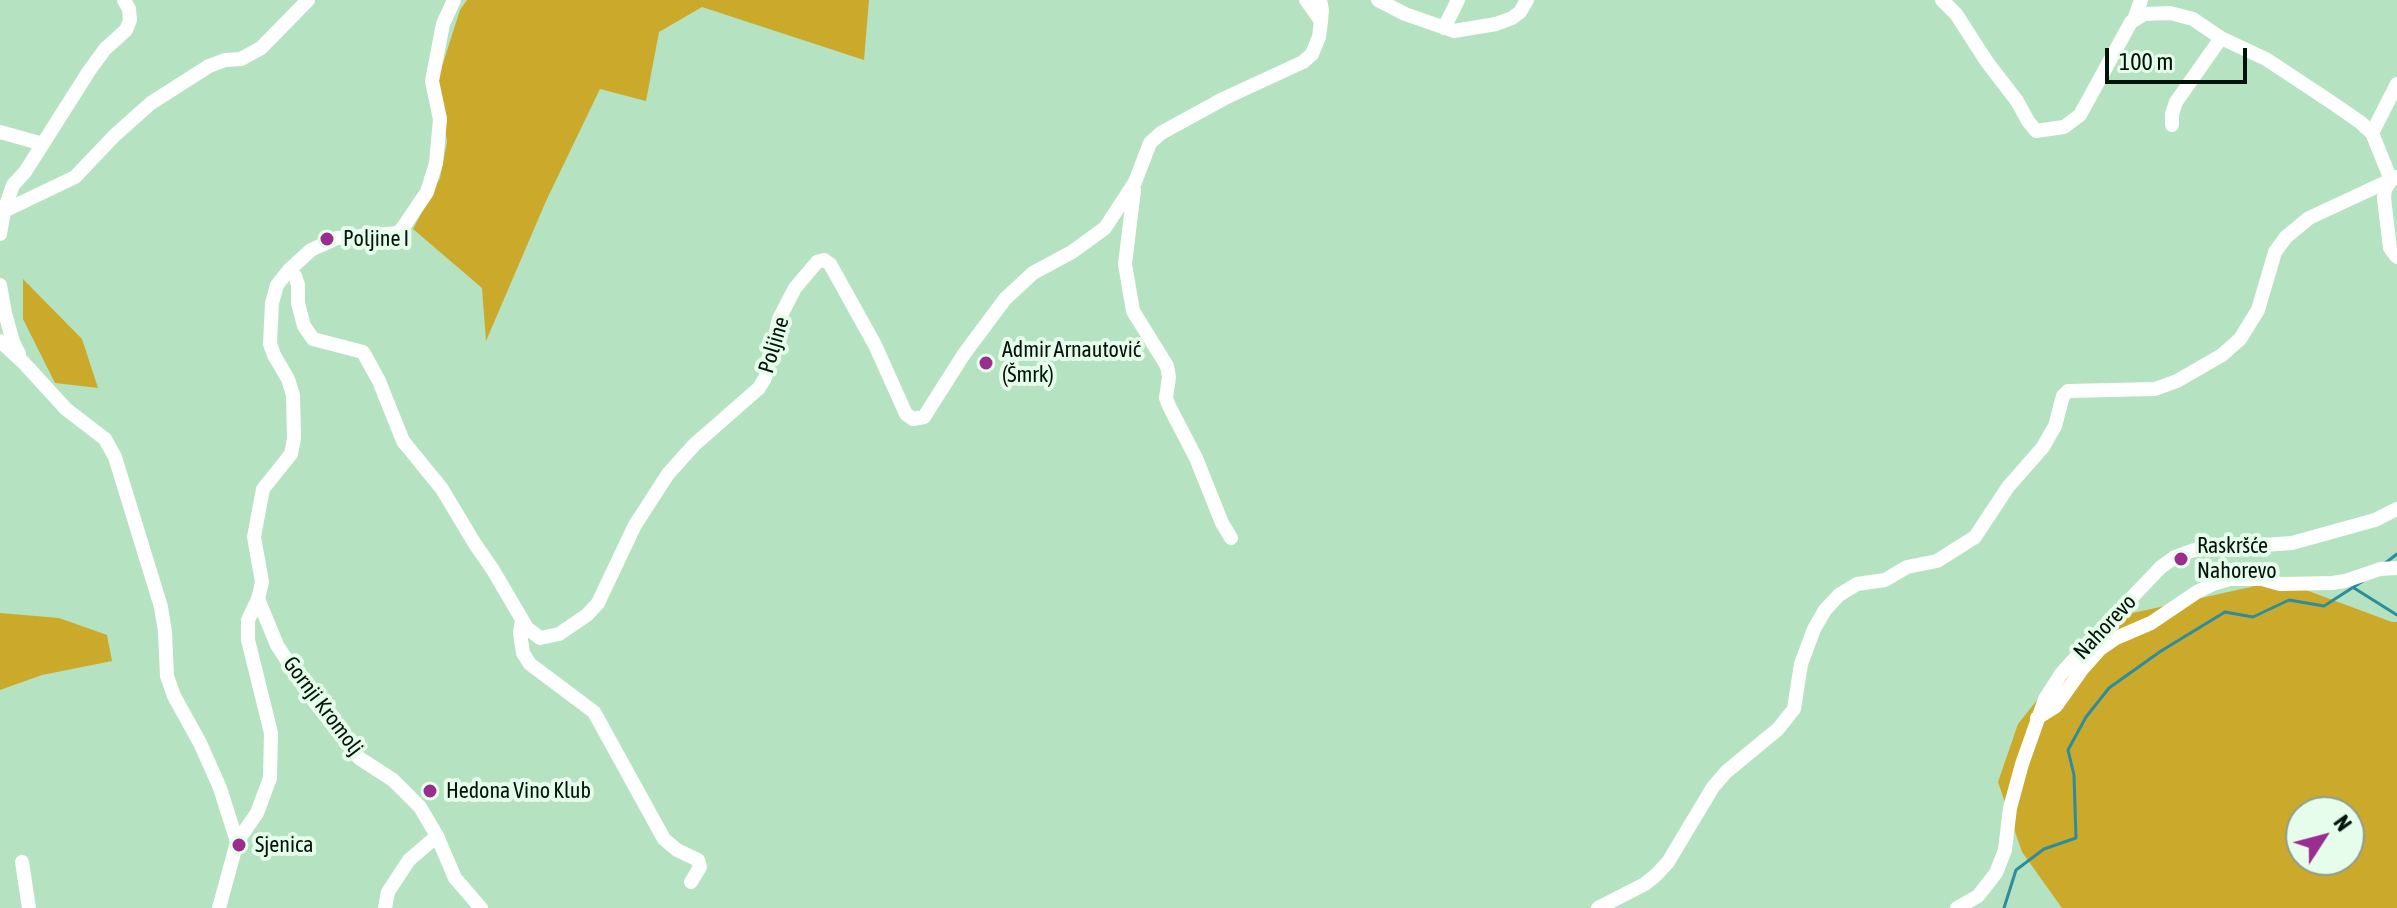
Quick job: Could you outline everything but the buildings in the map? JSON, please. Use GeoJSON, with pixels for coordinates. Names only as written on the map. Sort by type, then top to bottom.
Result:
{"type":"FeatureCollection","features":[{"type":"Feature","properties":{"kind":"street"},"geometry":{"type":"LineString","coordinates":[[1,223],[13,185],[25,172],[105,49],[126,30],[130,20],[124,0]]}},
{"type":"Feature","properties":{"kind":"street"},"geometry":{"type":"LineString","coordinates":[[1,223],[75,177],[151,103],[209,66],[225,60],[241,59],[261,48],[308,0]]}},
{"type":"Feature","properties":{"kind":"street"},"geometry":{"type":"LineString","coordinates":[[219,908],[237,842],[257,813],[270,778],[271,733],[248,640],[248,620],[262,582],[254,537],[263,489],[291,454],[294,439],[293,395],[270,344],[272,303],[277,285],[311,250],[337,238],[398,233],[427,192],[436,163],[440,119],[432,81],[443,24],[454,0]]}},
{"type":"Feature","properties":{"kind":"street"},"geometry":{"type":"LineString","coordinates":[[1306,0],[1321,21]]}},
{"type":"Feature","properties":{"kind":"street","name":"Poljine"},"geometry":{"type":"LineString","coordinates":[[522,620],[540,638],[559,634],[587,615],[598,603],[635,525],[668,474],[694,445],[759,388],[765,378],[779,319],[795,288],[817,262],[824,260],[830,264],[875,345],[906,414],[913,419],[924,417],[964,354],[1005,299],[1033,273],[1072,252],[1105,228],[1135,182],[1150,143],[1161,133],[1225,98],[1303,62],[1312,54],[1319,37],[1320,0]]}},
{"type":"Feature","properties":{"kind":"street"},"geometry":{"type":"LineString","coordinates":[[1378,0],[1405,14],[1454,31],[1496,24],[1520,12],[1527,0]]}},
{"type":"Feature","properties":{"kind":"street"},"geometry":{"type":"LineString","coordinates":[[1444,28],[1458,0]]}},
{"type":"Feature","properties":{"kind":"street"},"geometry":{"type":"LineString","coordinates":[[1942,0],[1956,14],[2036,131],[2064,127],[2080,115],[2134,20],[2141,0]]}},
{"type":"Feature","properties":{"kind":"street"},"geometry":{"type":"LineString","coordinates":[[2134,20],[2144,14],[2170,13],[2193,19],[2221,38],[2266,59],[2372,133],[2394,178]]}},
{"type":"Feature","properties":{"kind":"street"},"geometry":{"type":"LineString","coordinates":[[2172,125],[2176,102],[2221,38]]}},
{"type":"Feature","properties":{"kind":"street"},"geometry":{"type":"LineString","coordinates":[[2372,133],[2397,84]]}},
{"type":"Feature","properties":{"kind":"street"},"geometry":{"type":"LineString","coordinates":[[0,132],[43,144]]}},
{"type":"Feature","properties":{"kind":"street"},"geometry":{"type":"LineString","coordinates":[[2394,178],[2385,189],[2384,198],[2390,248],[2397,257]]}},
{"type":"Feature","properties":{"kind":"street"},"geometry":{"type":"LineString","coordinates":[[1598,908],[1645,884],[1657,874],[1668,862],[1713,787],[1726,772],[1778,729],[1794,709],[1801,664],[1814,629],[1839,595],[1857,584],[1885,580],[1907,567],[1937,561],[1975,537],[2008,487],[2043,447],[2055,426],[2063,396],[2068,391],[2155,389],[2177,381],[2222,355],[2240,339],[2258,310],[2275,252],[2286,237],[2309,218],[2394,178]]}},
{"type":"Feature","properties":{"kind":"street"},"geometry":{"type":"LineString","coordinates":[[1135,182],[1125,264],[1133,311],[1167,366],[1166,398],[1231,538]]}},
{"type":"Feature","properties":{"kind":"street"},"geometry":{"type":"LineString","coordinates":[[289,270],[298,285],[298,303],[304,326],[313,339],[363,352],[379,381],[403,441],[442,489],[522,620],[523,653],[530,664],[594,712],[664,839],[677,850],[698,860],[700,867],[691,882]]}},
{"type":"Feature","properties":{"kind":"street"},"geometry":{"type":"LineString","coordinates":[[0,285],[13,342],[23,362]]}},
{"type":"Feature","properties":{"kind":"street"},"geometry":{"type":"LineString","coordinates":[[0,341],[66,409],[105,439],[115,457],[161,607],[167,676],[220,788],[237,842]]}},
{"type":"Feature","properties":{"kind":"street","name":"Nahorevo"},"geometry":{"type":"LineString","coordinates":[[1957,908],[1978,896],[1996,873],[2005,850],[2010,808],[2045,699],[2061,674],[2161,567],[2175,557],[2194,550],[2292,543],[2375,520],[2397,509]]}},
{"type":"Feature","properties":{"kind":"street"},"geometry":{"type":"LineString","coordinates":[[2037,718],[2056,706],[2100,649],[2116,638],[2151,623],[2213,584],[2230,579],[2262,579],[2280,584],[2332,583],[2375,570],[2397,568]]}},
{"type":"Feature","properties":{"kind":"street","name":"Gornji Kromolj"},"geometry":{"type":"LineString","coordinates":[[258,599],[277,645],[310,696],[359,758],[393,780],[420,807],[437,836],[455,878],[481,908]]}},
{"type":"Feature","properties":{"kind":"street"},"geometry":{"type":"LineString","coordinates":[[385,908],[388,892],[409,860],[437,836]]}},
{"type":"Feature","properties":{"kind":"street"},"geometry":{"type":"LineString","coordinates":[[22,862],[29,908]]}},
{"type":"Feature","properties":{"kind":"shaded area"},"geometry":{"type":"Polygon","coordinates":[[[467,0],[869,0],[864,60],[702,7],[659,32],[646,101],[600,89],[546,201],[486,341],[482,288],[413,229],[440,178],[447,142],[438,79],[460,10],[467,0]]]}},
{"type":"Feature","properties":{"kind":"shaded area"},"geometry":{"type":"Polygon","coordinates":[[[23,279],[82,339],[98,388],[55,383],[23,319],[23,279]]]}},
{"type":"Feature","properties":{"kind":"shaded area"},"geometry":{"type":"Polygon","coordinates":[[[2260,585],[2295,586],[2397,622],[2397,908],[2062,908],[2022,852],[1998,782],[2018,724],[2101,620],[2260,585]]]}},
{"type":"Feature","properties":{"kind":"shaded area"},"geometry":{"type":"Polygon","coordinates":[[[0,613],[59,618],[107,635],[112,661],[42,675],[0,690],[0,613]]]}},
{"type":"Feature","properties":{"kind":"waterway"},"geometry":{"type":"LineString","coordinates":[[2384,564],[2397,554]]}},
{"type":"Feature","properties":{"kind":"waterway"},"geometry":{"type":"LineString","coordinates":[[2004,908],[2016,870],[2044,849],[2076,838],[2074,775],[2068,750],[2086,717],[2109,688],[2161,651],[2225,612],[2253,617],[2289,600],[2324,606],[2363,581]]}},
{"type":"Feature","properties":{"kind":"waterway"},"geometry":{"type":"LineString","coordinates":[[2354,588],[2397,615]]}},
{"type":"Feature","properties":{"kind":"place","name":"Poljine I"},"geometry":{"type":"Point","coordinates":[327,239]}},
{"type":"Feature","properties":{"kind":"place","name":"Admir Arnautović (Šmrk)"},"geometry":{"type":"Point","coordinates":[986,363]}},
{"type":"Feature","properties":{"kind":"place","name":"Raskršće Nahorevo"},"geometry":{"type":"Point","coordinates":[2181,559]}},
{"type":"Feature","properties":{"kind":"place","name":"Hedona Vino Klub"},"geometry":{"type":"Point","coordinates":[430,791]}},
{"type":"Feature","properties":{"kind":"place","name":"Sjenica"},"geometry":{"type":"Point","coordinates":[239,845]}}]}
